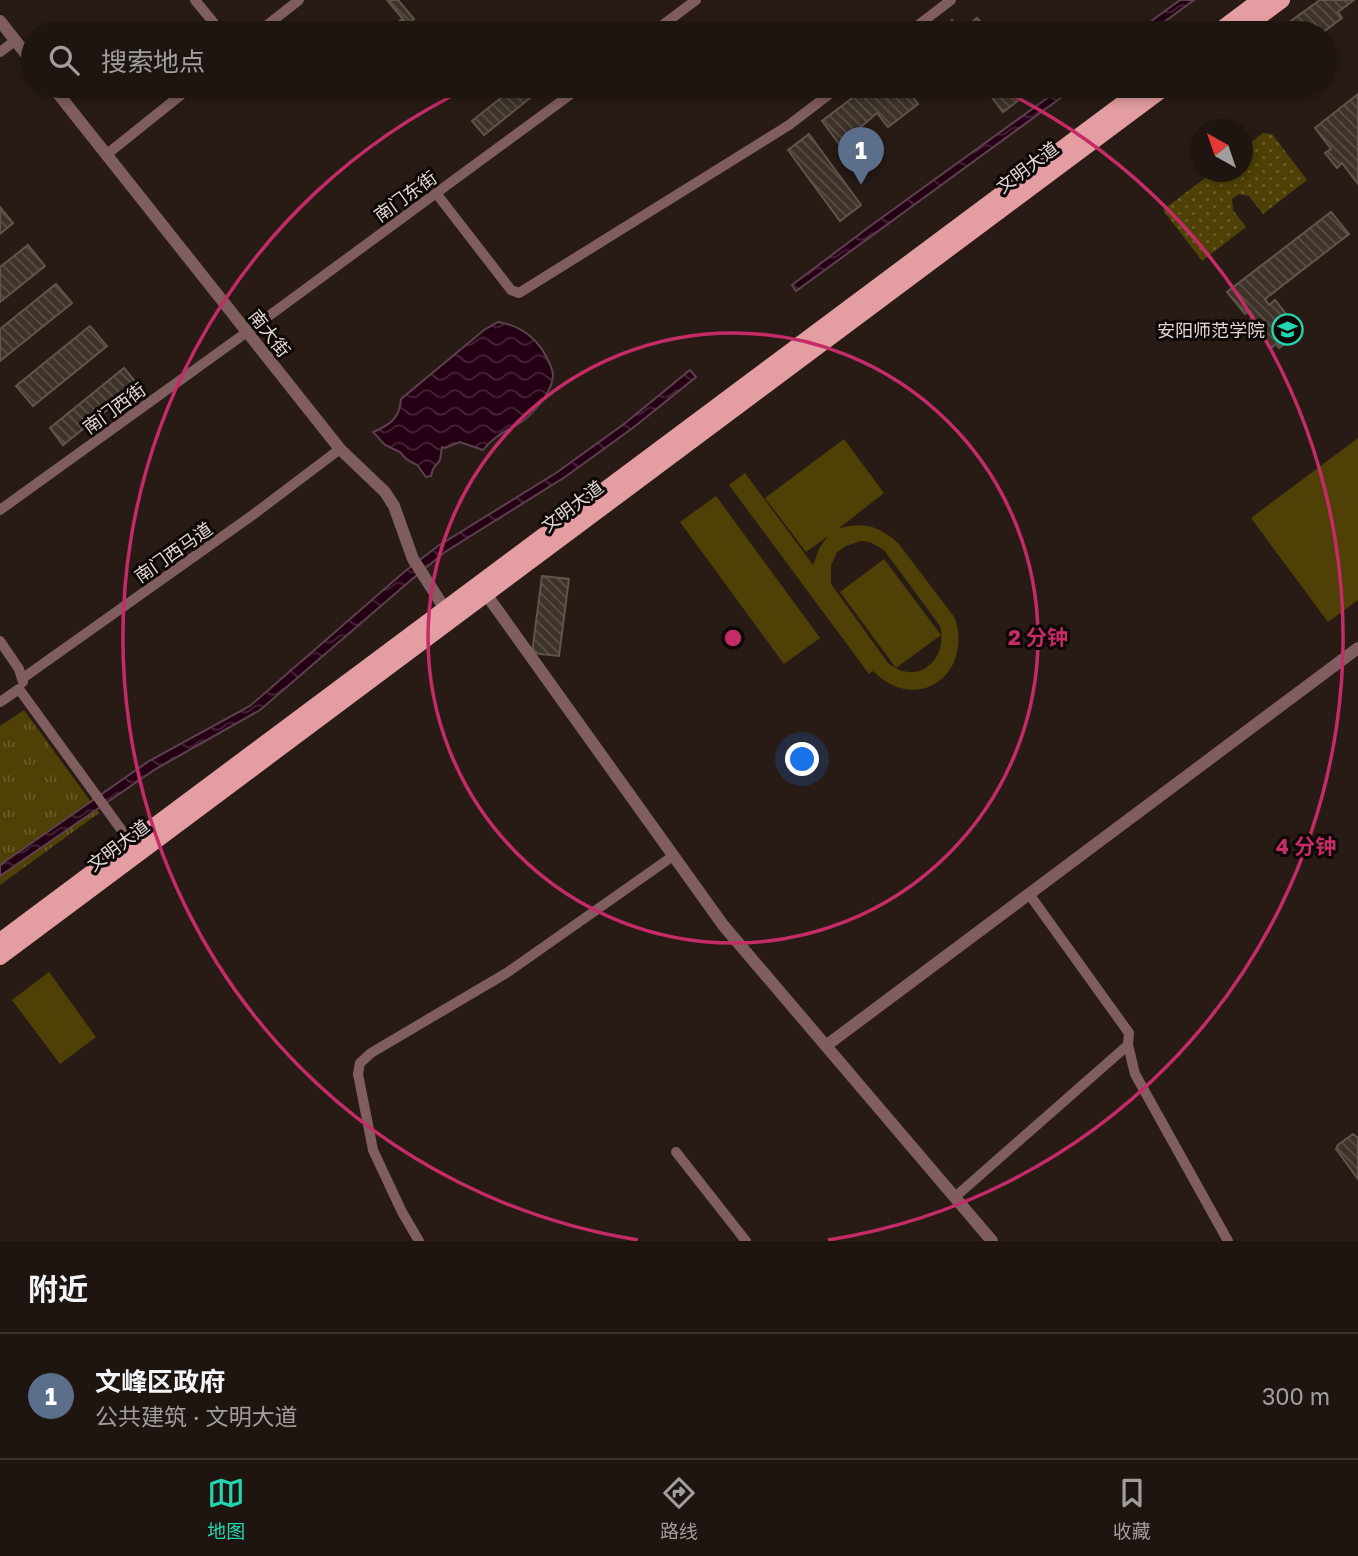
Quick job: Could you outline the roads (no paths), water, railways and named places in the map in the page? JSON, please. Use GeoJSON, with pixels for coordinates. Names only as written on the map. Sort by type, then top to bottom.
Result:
{"type":"FeatureCollection","features":[{"type":"Feature","properties":{"kind":"main road"},"geometry":{"type":"LineString","coordinates":[[1232,21],[1260,0]]}},
{"type":"Feature","properties":{"kind":"main road"},"geometry":{"type":"LineString","coordinates":[[1254,21],[1282,0]]}},
{"type":"Feature","properties":{"kind":"main road","name":"文明大道"},"geometry":{"type":"LineString","coordinates":[[0,941],[1130,98]]}},
{"type":"Feature","properties":{"kind":"main road","name":"文明大道"},"geometry":{"type":"LineString","coordinates":[[0,957],[1151,98]]}},
{"type":"Feature","properties":{"kind":"street"},"geometry":{"type":"LineString","coordinates":[[195,0],[212,21]]}},
{"type":"Feature","properties":{"kind":"street"},"geometry":{"type":"LineString","coordinates":[[272,21],[299,0]]}},
{"type":"Feature","properties":{"kind":"street"},"geometry":{"type":"LineString","coordinates":[[668,21],[696,0]]}},
{"type":"Feature","properties":{"kind":"street"},"geometry":{"type":"LineString","coordinates":[[924,21],[951,0]]}},
{"type":"Feature","properties":{"kind":"street"},"geometry":{"type":"LineString","coordinates":[[0,21],[21,47]]}},
{"type":"Feature","properties":{"kind":"street"},"geometry":{"type":"LineString","coordinates":[[0,52],[16,40]]}},
{"type":"Feature","properties":{"kind":"street","name":"南大街"},"geometry":{"type":"LineString","coordinates":[[61,98],[340,449],[385,492],[394,506],[413,559],[445,609]]}},
{"type":"Feature","properties":{"kind":"street"},"geometry":{"type":"LineString","coordinates":[[106,155],[177,98]]}},
{"type":"Feature","properties":{"kind":"street","name":"南门东街"},"geometry":{"type":"LineString","coordinates":[[247,332],[566,98]]}},
{"type":"Feature","properties":{"kind":"street"},"geometry":{"type":"LineString","coordinates":[[436,193],[511,290],[519,293],[789,125],[824,98]]}},
{"type":"Feature","properties":{"kind":"street","name":"南门西街"},"geometry":{"type":"LineString","coordinates":[[0,510],[247,332]]}},
{"type":"Feature","properties":{"kind":"street","name":"南门西马道"},"geometry":{"type":"LineString","coordinates":[[23,678],[254,514],[340,449]]}},
{"type":"Feature","properties":{"kind":"street"},"geometry":{"type":"LineString","coordinates":[[486,594],[723,925],[992,1241]]}},
{"type":"Feature","properties":{"kind":"street"},"geometry":{"type":"LineString","coordinates":[[0,641],[23,678],[19,689],[0,702]]}},
{"type":"Feature","properties":{"kind":"street"},"geometry":{"type":"LineString","coordinates":[[827,1045],[1358,648]]}},
{"type":"Feature","properties":{"kind":"street"},"geometry":{"type":"LineString","coordinates":[[19,689],[131,843]]}},
{"type":"Feature","properties":{"kind":"street"},"geometry":{"type":"LineString","coordinates":[[419,1241],[373,1150],[358,1074],[360,1063],[372,1053],[508,972],[673,856]]}},
{"type":"Feature","properties":{"kind":"street"},"geometry":{"type":"LineString","coordinates":[[1029,894],[1129,1033],[1128,1045],[1135,1074],[1228,1241]]}},
{"type":"Feature","properties":{"kind":"street"},"geometry":{"type":"LineString","coordinates":[[955,1197],[1128,1045]]}},
{"type":"Feature","properties":{"kind":"street"},"geometry":{"type":"LineString","coordinates":[[676,1152],[746,1241]]}},
{"type":"Feature","properties":{"kind":"water"},"geometry":{"type":"Polygon","coordinates":[[[1180,0],[1194,0],[1165,21],[1151,21],[1180,0]]]}},
{"type":"Feature","properties":{"kind":"water"},"geometry":{"type":"Polygon","coordinates":[[[1047,98],[1061,98],[796,291],[792,285],[1047,98]]]}},
{"type":"Feature","properties":{"kind":"water"},"geometry":{"type":"Polygon","coordinates":[[[498,322],[524,331],[539,345],[552,369],[549,390],[529,416],[495,438],[483,450],[460,442],[442,447],[440,460],[431,476],[426,477],[417,465],[385,445],[373,432],[393,420],[399,411],[401,399],[484,330],[498,322]]]}},
{"type":"Feature","properties":{"kind":"water"},"geometry":{"type":"Polygon","coordinates":[[[690,370],[696,377],[634,427],[565,477],[445,552],[260,710],[154,770],[0,876],[0,865],[149,761],[250,706],[404,572],[438,546],[556,473],[624,424],[690,370]]]}},
{"type":"Feature","properties":{"kind":"place","name":"文峰区政府"},"geometry":{"type":"Point","coordinates":[861,185]}},
{"type":"Feature","properties":{"kind":"place","name":"安阳师范学院"},"geometry":{"type":"Point","coordinates":[1288,330]}}]}
